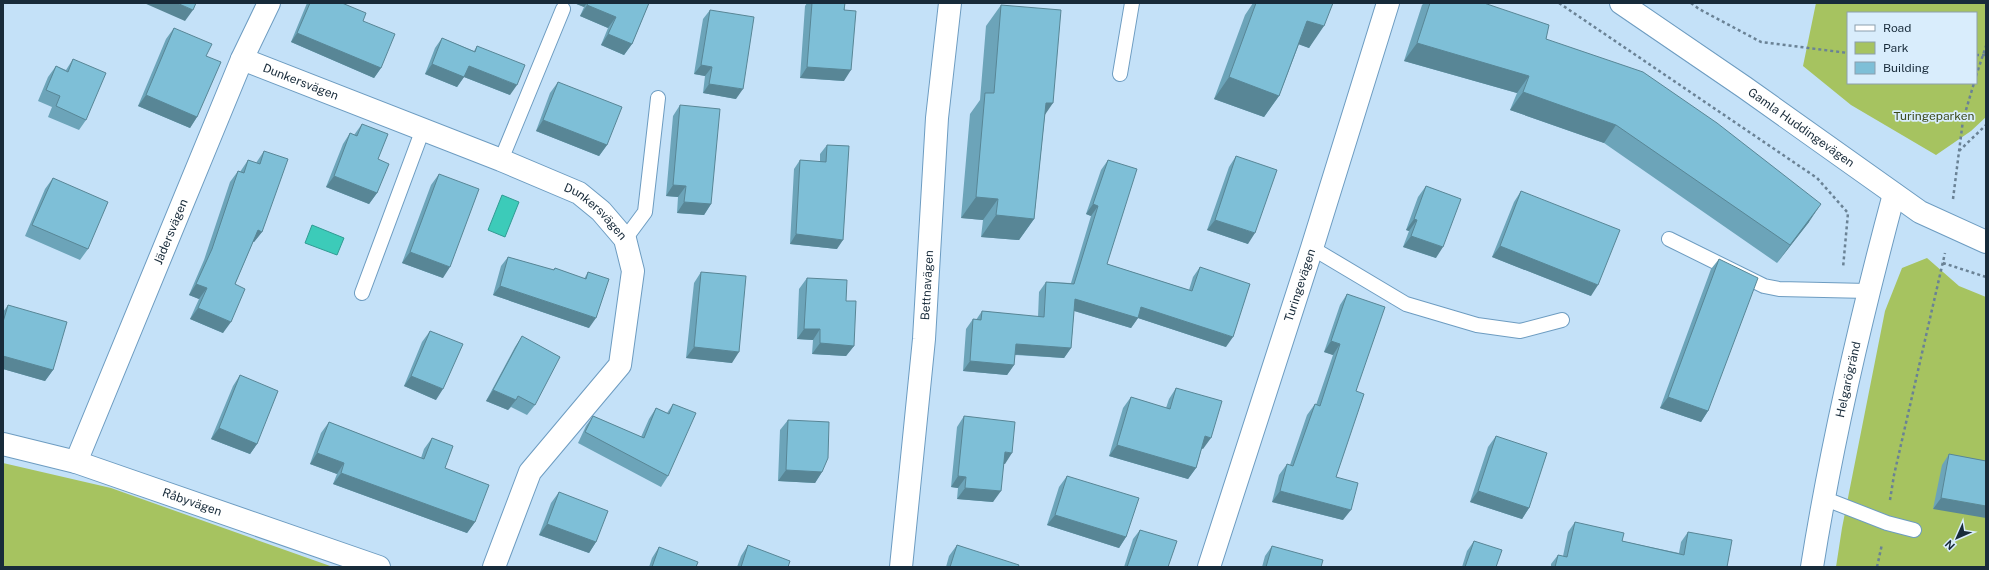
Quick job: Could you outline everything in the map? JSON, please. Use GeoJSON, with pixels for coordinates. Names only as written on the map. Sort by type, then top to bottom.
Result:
{"type":"FeatureCollection","features":[{"type":"Feature","properties":{"kind":"street","name":"Jädersvägen"},"geometry":{"type":"LineString","coordinates":[[76,462],[242,59],[269,3]]}},
{"type":"Feature","properties":{"kind":"street","name":"Bettnavägen"},"geometry":{"type":"LineString","coordinates":[[901,567],[924,339],[937,118],[950,3]]}},
{"type":"Feature","properties":{"kind":"street","name":"Turingevägen"},"geometry":{"type":"LineString","coordinates":[[1209,567],[1312,248],[1388,3]]}},
{"type":"Feature","properties":{"kind":"street","name":"Gamla Huddingevägen"},"geometry":{"type":"LineString","coordinates":[[1621,3],[1744,87],[1920,212],[1986,242]]}},
{"type":"Feature","properties":{"kind":"street","name":"Dunkersvägen"},"geometry":{"type":"LineString","coordinates":[[242,59],[501,160],[579,193],[601,211],[625,240],[633,271],[620,365],[530,472],[494,567]]}},
{"type":"Feature","properties":{"kind":"street","name":"Helgarögränd"},"geometry":{"type":"LineString","coordinates":[[1812,567],[1823,498],[1868,291],[1894,194]]}},
{"type":"Feature","properties":{"kind":"street","name":"Råbyvägen"},"geometry":{"type":"LineString","coordinates":[[3,444],[76,462],[379,567]]}},
{"type":"Feature","properties":{"kind":"lane"},"geometry":{"type":"LineString","coordinates":[[1120,74],[1132,3]]}},
{"type":"Feature","properties":{"kind":"lane"},"geometry":{"type":"LineString","coordinates":[[501,160],[563,9]]}},
{"type":"Feature","properties":{"kind":"lane"},"geometry":{"type":"LineString","coordinates":[[625,240],[645,212],[658,98]]}},
{"type":"Feature","properties":{"kind":"lane"},"geometry":{"type":"LineString","coordinates":[[362,293],[423,129]]}},
{"type":"Feature","properties":{"kind":"lane"},"geometry":{"type":"LineString","coordinates":[[1669,239],[1764,286],[1779,289],[1868,291]]}},
{"type":"Feature","properties":{"kind":"lane"},"geometry":{"type":"LineString","coordinates":[[1312,248],[1406,304],[1476,325],[1520,331],[1562,320]]}},
{"type":"Feature","properties":{"kind":"lane"},"geometry":{"type":"LineString","coordinates":[[1823,498],[1887,523],[1914,530]]}},
{"type":"Feature","properties":{"kind":"path"},"geometry":{"type":"LineString","coordinates":[[1559,3],[1817,178],[1848,213],[1842,291]]}},
{"type":"Feature","properties":{"kind":"path"},"geometry":{"type":"LineString","coordinates":[[1691,3],[1699,9],[1761,42],[1847,53]]}},
{"type":"Feature","properties":{"kind":"path"},"geometry":{"type":"LineString","coordinates":[[1977,74],[1985,55],[1986,46]]}},
{"type":"Feature","properties":{"kind":"path"},"geometry":{"type":"LineString","coordinates":[[1877,567],[1887,523],[1894,475],[1943,263],[1950,226],[1963,120],[1974,84]]}},
{"type":"Feature","properties":{"kind":"path"},"geometry":{"type":"LineString","coordinates":[[1959,152],[1986,125]]}},
{"type":"Feature","properties":{"kind":"path"},"geometry":{"type":"LineString","coordinates":[[1943,263],[1986,277]]}},
{"type":"Feature","properties":{"kind":"green space","name":"Turingeparken"},"geometry":{"type":"Polygon","coordinates":[[[1816,3],[1986,3],[1986,117],[1971,131],[1936,155],[1851,105],[1803,66],[1816,3]]]}},
{"type":"Feature","properties":{"kind":"green space"},"geometry":{"type":"Polygon","coordinates":[[[1927,258],[1959,286],[1986,297],[1986,567],[1836,567],[1842,528],[1885,311],[1902,268],[1927,258]]]}},
{"type":"Feature","properties":{"kind":"green space"},"geometry":{"type":"Polygon","coordinates":[[[3,463],[111,488],[333,567],[3,567],[3,463]]]}},
{"type":"Feature","properties":{"kind":"shaded area"},"geometry":{"type":"Polygon","coordinates":[[[502,195],[519,202],[505,237],[488,230],[502,195]]]}},
{"type":"Feature","properties":{"kind":"shaded area"},"geometry":{"type":"Polygon","coordinates":[[[312,225],[344,238],[337,255],[305,243],[312,225]]]}},
{"type":"Feature","properties":{"kind":"building"},"geometry":{"type":"Polygon","coordinates":[[[177,3],[196,3],[193,10],[177,3]]]}},
{"type":"Feature","properties":{"kind":"building"},"geometry":{"type":"Polygon","coordinates":[[[310,3],[342,3],[366,13],[363,21],[395,34],[381,68],[297,33],[310,3]]]}},
{"type":"Feature","properties":{"kind":"building"},"geometry":{"type":"Polygon","coordinates":[[[588,3],[649,3],[632,44],[608,34],[616,17],[587,5],[588,3]]]}},
{"type":"Feature","properties":{"kind":"building"},"geometry":{"type":"Polygon","coordinates":[[[812,3],[845,3],[844,10],[856,11],[851,70],[807,67],[812,3]]]}},
{"type":"Feature","properties":{"kind":"building"},"geometry":{"type":"Polygon","coordinates":[[[1256,3],[1333,3],[1324,26],[1307,21],[1279,96],[1229,77],[1256,3]]]}},
{"type":"Feature","properties":{"kind":"building"},"geometry":{"type":"Polygon","coordinates":[[[1430,3],[1484,3],[1549,25],[1546,39],[1643,72],[1717,123],[1821,204],[1790,245],[1616,125],[1523,92],[1529,76],[1417,43],[1430,3]]]}},
{"type":"Feature","properties":{"kind":"building"},"geometry":{"type":"Polygon","coordinates":[[[1001,5],[1061,10],[1053,103],[1046,103],[1034,219],[996,215],[998,199],[976,197],[985,93],[994,93],[1001,5]]]}},
{"type":"Feature","properties":{"kind":"building"},"geometry":{"type":"Polygon","coordinates":[[[710,10],[754,17],[743,89],[709,84],[712,67],[701,65],[710,10]]]}},
{"type":"Feature","properties":{"kind":"building"},"geometry":{"type":"Polygon","coordinates":[[[174,28],[212,44],[206,56],[221,62],[197,117],[146,95],[174,28]]]}},
{"type":"Feature","properties":{"kind":"building"},"geometry":{"type":"Polygon","coordinates":[[[442,38],[475,52],[477,46],[525,65],[517,85],[469,66],[464,77],[432,64],[442,38]]]}},
{"type":"Feature","properties":{"kind":"building"},"geometry":{"type":"Polygon","coordinates":[[[73,59],[106,73],[86,120],[56,106],[60,96],[46,90],[56,66],[68,72],[73,59]]]}},
{"type":"Feature","properties":{"kind":"building"},"geometry":{"type":"Polygon","coordinates":[[[558,82],[622,107],[607,145],[543,120],[558,82]]]}},
{"type":"Feature","properties":{"kind":"building"},"geometry":{"type":"Polygon","coordinates":[[[680,105],[720,109],[711,204],[684,202],[686,186],[673,185],[680,105]]]}},
{"type":"Feature","properties":{"kind":"building"},"geometry":{"type":"Polygon","coordinates":[[[362,124],[388,134],[378,159],[389,164],[377,193],[334,176],[350,133],[357,136],[362,124]]]}},
{"type":"Feature","properties":{"kind":"building"},"geometry":{"type":"Polygon","coordinates":[[[827,145],[849,146],[843,240],[796,234],[800,160],[826,162],[827,145]]]}},
{"type":"Feature","properties":{"kind":"building"},"geometry":{"type":"Polygon","coordinates":[[[264,151],[288,159],[262,232],[258,230],[235,284],[245,289],[231,322],[198,308],[207,288],[196,284],[212,249],[238,171],[244,173],[248,160],[260,164],[264,151]]]}},
{"type":"Feature","properties":{"kind":"building"},"geometry":{"type":"Polygon","coordinates":[[[1236,156],[1277,170],[1255,233],[1215,220],[1236,156]]]}},
{"type":"Feature","properties":{"kind":"building"},"geometry":{"type":"Polygon","coordinates":[[[1108,160],[1137,169],[1107,264],[1192,291],[1200,267],[1250,284],[1233,337],[1141,307],[1138,318],[1075,299],[1071,348],[1016,344],[1014,365],[970,361],[973,319],[981,320],[982,311],[1044,317],[1046,282],[1074,284],[1098,206],[1093,204],[1108,160]]]}},
{"type":"Feature","properties":{"kind":"building"},"geometry":{"type":"Polygon","coordinates":[[[439,174],[479,189],[450,267],[410,252],[439,174]]]}},
{"type":"Feature","properties":{"kind":"building"},"geometry":{"type":"Polygon","coordinates":[[[53,178],[108,202],[88,249],[32,225],[53,178]]]}},
{"type":"Feature","properties":{"kind":"building"},"geometry":{"type":"Polygon","coordinates":[[[1426,186],[1461,199],[1443,247],[1411,236],[1417,220],[1414,219],[1426,186]]]}},
{"type":"Feature","properties":{"kind":"building"},"geometry":{"type":"Polygon","coordinates":[[[1521,191],[1620,230],[1598,285],[1500,246],[1521,191]]]}},
{"type":"Feature","properties":{"kind":"building"},"geometry":{"type":"Polygon","coordinates":[[[508,257],[554,270],[555,268],[586,279],[588,272],[609,279],[596,318],[500,286],[508,257]]]}},
{"type":"Feature","properties":{"kind":"building"},"geometry":{"type":"Polygon","coordinates":[[[1719,259],[1758,278],[1708,411],[1668,397],[1719,259]]]}},
{"type":"Feature","properties":{"kind":"building"},"geometry":{"type":"Polygon","coordinates":[[[701,272],[746,276],[739,352],[694,347],[701,272]]]}},
{"type":"Feature","properties":{"kind":"building"},"geometry":{"type":"Polygon","coordinates":[[[807,278],[847,280],[846,301],[856,301],[854,346],[820,343],[820,329],[804,329],[807,278]]]}},
{"type":"Feature","properties":{"kind":"building"},"geometry":{"type":"Polygon","coordinates":[[[1347,294],[1385,307],[1356,391],[1364,394],[1336,477],[1358,483],[1351,510],[1280,491],[1287,464],[1293,466],[1315,404],[1320,406],[1340,344],[1331,341],[1347,294]]]}},
{"type":"Feature","properties":{"kind":"building"},"geometry":{"type":"Polygon","coordinates":[[[8,305],[67,322],[53,370],[3,356],[3,322],[8,305]]]}},
{"type":"Feature","properties":{"kind":"building"},"geometry":{"type":"Polygon","coordinates":[[[430,331],[463,344],[443,389],[411,376],[430,331]]]}},
{"type":"Feature","properties":{"kind":"building"},"geometry":{"type":"Polygon","coordinates":[[[522,336],[560,357],[535,405],[518,396],[516,400],[493,390],[522,336]]]}},
{"type":"Feature","properties":{"kind":"building"},"geometry":{"type":"Polygon","coordinates":[[[240,375],[278,391],[257,444],[219,428],[240,375]]]}},
{"type":"Feature","properties":{"kind":"building"},"geometry":{"type":"Polygon","coordinates":[[[1176,388],[1222,401],[1211,438],[1205,436],[1196,468],[1117,445],[1131,397],[1170,409],[1176,388]]]}},
{"type":"Feature","properties":{"kind":"building"},"geometry":{"type":"Polygon","coordinates":[[[673,404],[696,413],[668,476],[585,432],[593,416],[644,438],[656,408],[669,414],[673,404]]]}},
{"type":"Feature","properties":{"kind":"building"},"geometry":{"type":"Polygon","coordinates":[[[964,416],[1015,422],[1012,453],[1005,452],[1001,491],[965,488],[966,477],[958,476],[964,416]]]}},
{"type":"Feature","properties":{"kind":"building"},"geometry":{"type":"Polygon","coordinates":[[[788,420],[829,422],[828,458],[822,472],[786,470],[788,420]]]}},
{"type":"Feature","properties":{"kind":"building"},"geometry":{"type":"Polygon","coordinates":[[[329,422],[424,459],[432,438],[453,446],[445,468],[489,485],[475,522],[341,473],[344,463],[317,453],[329,422]]]}},
{"type":"Feature","properties":{"kind":"building"},"geometry":{"type":"Polygon","coordinates":[[[1496,436],[1547,453],[1529,508],[1478,491],[1496,436]]]}},
{"type":"Feature","properties":{"kind":"building"},"geometry":{"type":"Polygon","coordinates":[[[1949,454],[1986,461],[1986,506],[1941,498],[1949,454]]]}},
{"type":"Feature","properties":{"kind":"building"},"geometry":{"type":"Polygon","coordinates":[[[1067,476],[1139,498],[1126,537],[1055,515],[1067,476]]]}},
{"type":"Feature","properties":{"kind":"building"},"geometry":{"type":"Polygon","coordinates":[[[559,492],[608,511],[596,542],[547,524],[559,492]]]}},
{"type":"Feature","properties":{"kind":"building"},"geometry":{"type":"Polygon","coordinates":[[[1575,522],[1624,533],[1622,541],[1684,555],[1688,532],[1732,540],[1727,567],[1555,567],[1558,555],[1567,557],[1575,522]]]}},
{"type":"Feature","properties":{"kind":"building"},"geometry":{"type":"Polygon","coordinates":[[[1140,530],[1177,541],[1168,567],[1127,567],[1140,530]]]}},
{"type":"Feature","properties":{"kind":"building"},"geometry":{"type":"Polygon","coordinates":[[[1474,541],[1502,550],[1496,567],[1465,567],[1474,541]]]}},
{"type":"Feature","properties":{"kind":"building"},"geometry":{"type":"Polygon","coordinates":[[[748,545],[790,561],[788,567],[741,567],[748,545]]]}},
{"type":"Feature","properties":{"kind":"building"},"geometry":{"type":"Polygon","coordinates":[[[957,545],[1019,565],[1018,567],[950,567],[957,545]]]}},
{"type":"Feature","properties":{"kind":"building"},"geometry":{"type":"Polygon","coordinates":[[[1272,546],[1323,560],[1321,567],[1266,567],[1272,546]]]}},
{"type":"Feature","properties":{"kind":"building"},"geometry":{"type":"Polygon","coordinates":[[[659,547],[698,562],[696,567],[652,567],[659,547]]]}}]}
